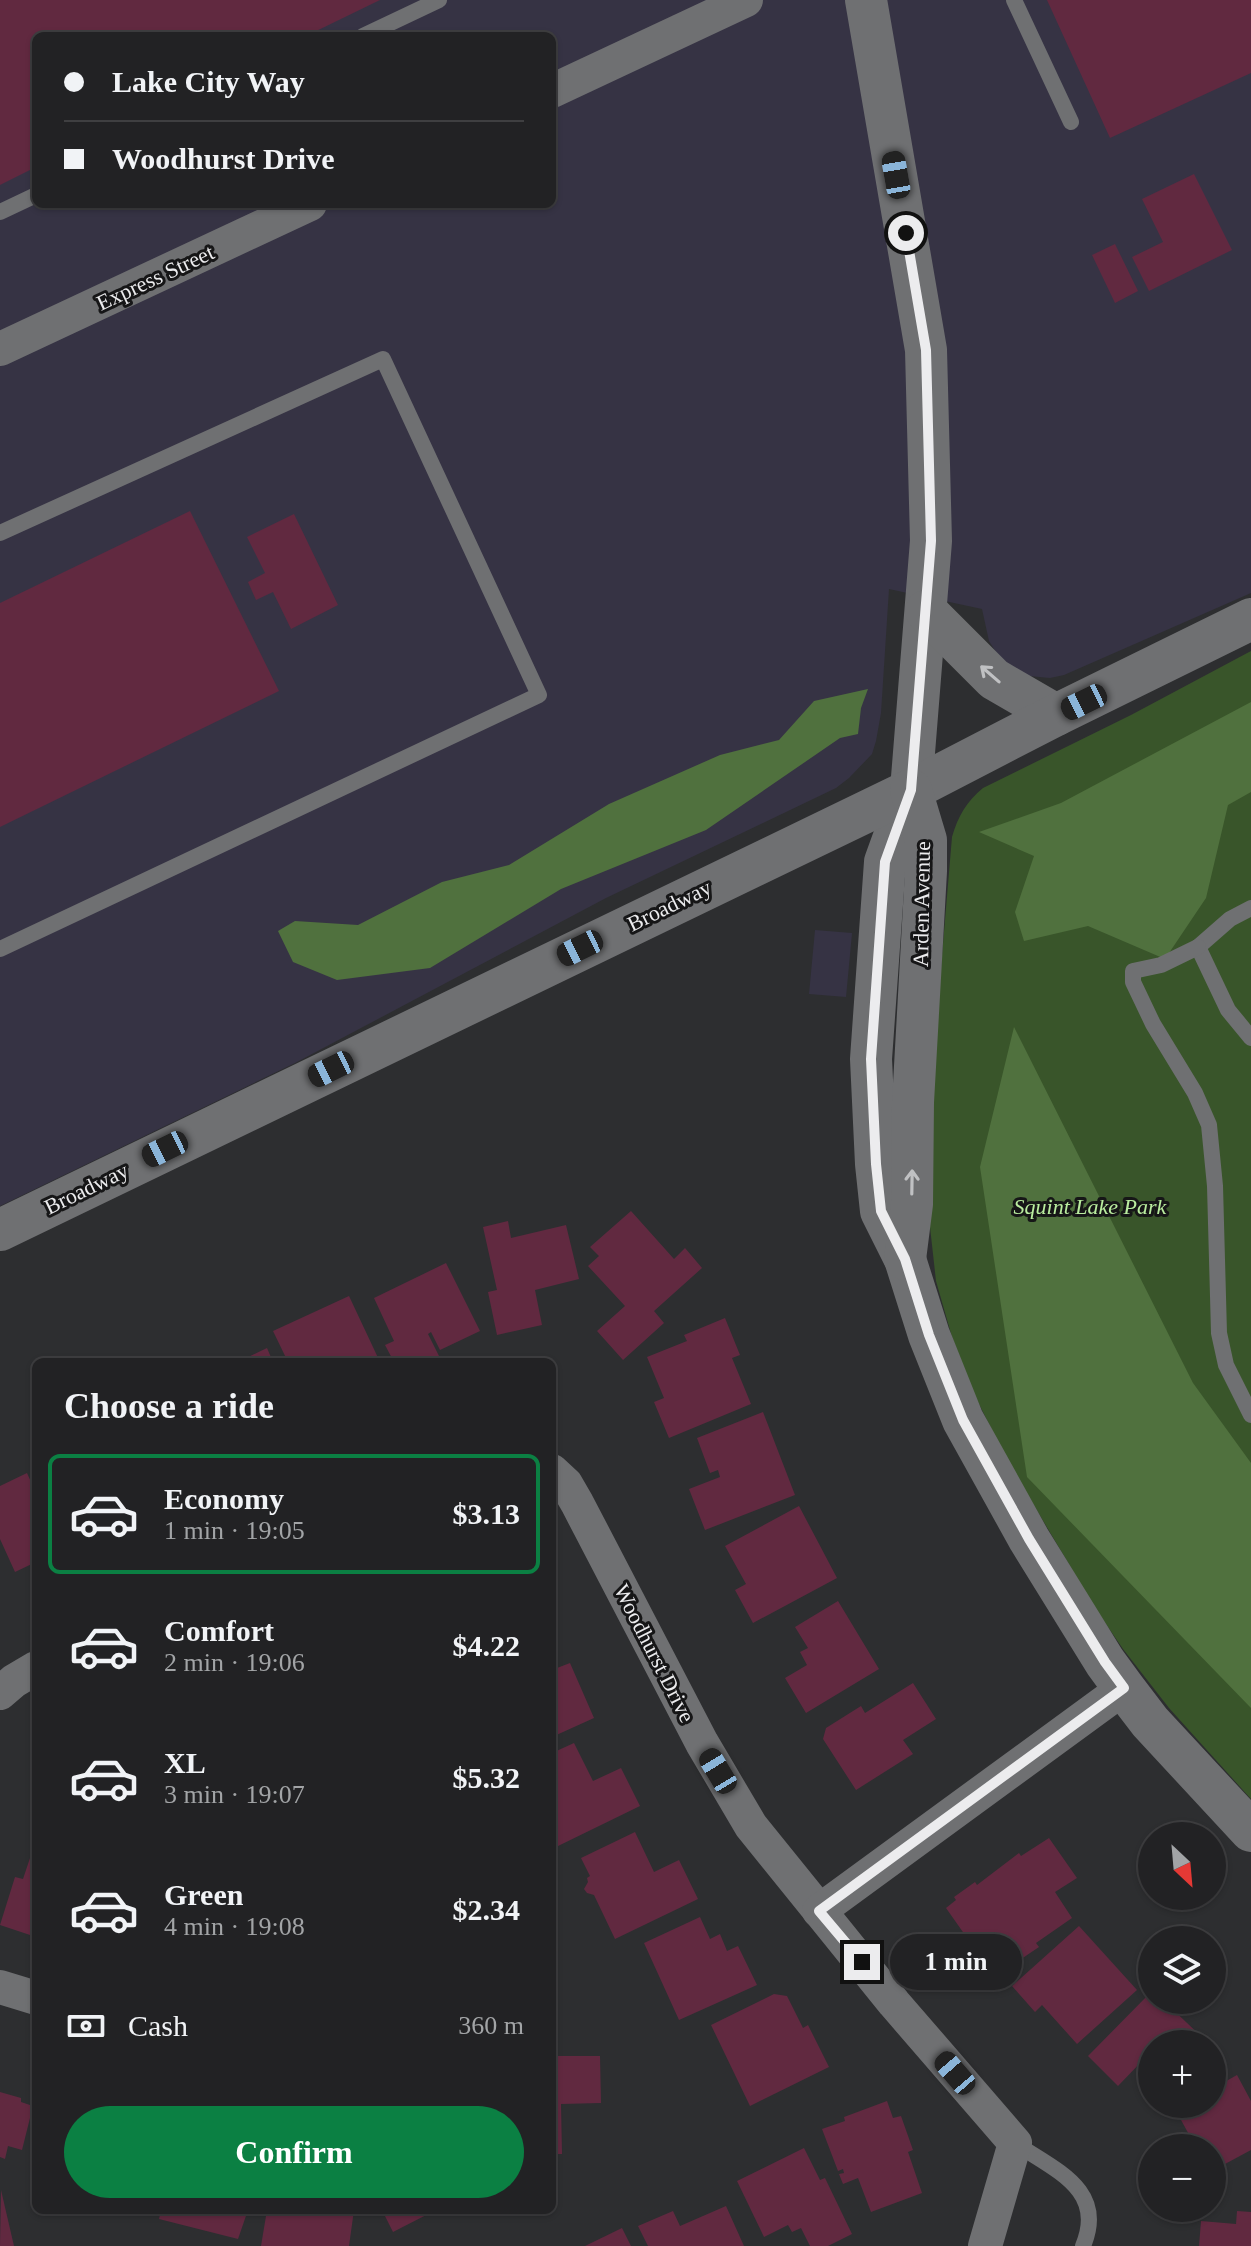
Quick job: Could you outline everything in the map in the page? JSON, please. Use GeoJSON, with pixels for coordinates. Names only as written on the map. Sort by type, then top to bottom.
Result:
{"type":"FeatureCollection","features":[{"type":"Feature","properties":{"kind":"street"},"geometry":{"type":"LineString","coordinates":[[866,0],[926,350],[931,541],[911,790]]}},
{"type":"Feature","properties":{"kind":"street"},"geometry":{"type":"LineString","coordinates":[[556,89],[724,5]]}},
{"type":"Feature","properties":{"kind":"street","name":"Express Street"},"geometry":{"type":"LineString","coordinates":[[0,349],[301,208]]}},
{"type":"Feature","properties":{"kind":"street"},"geometry":{"type":"LineString","coordinates":[[926,611],[994,679],[1056,715]]}},
{"type":"Feature","properties":{"kind":"street","name":"Broadway"},"geometry":{"type":"LineString","coordinates":[[0,1230],[911,790],[1251,619]]}},
{"type":"Feature","properties":{"kind":"street","name":"Arden Avenue"},"geometry":{"type":"LineString","coordinates":[[911,790],[926,840],[926,871],[913,1102],[912,1204],[905,1259],[929,1335],[963,1420],[1029,1539],[1105,1662],[1150,1722],[1251,1831]]}},
{"type":"Feature","properties":{"kind":"street","name":"Woodhurst Drive"},"geometry":{"type":"LineString","coordinates":[[556,1475],[566,1484],[577,1503],[702,1743],[751,1826],[894,2003],[1015,2143]]}},
{"type":"Feature","properties":{"kind":"street"},"geometry":{"type":"LineString","coordinates":[[0,1693],[32,1670]]}},
{"type":"Feature","properties":{"kind":"street"},"geometry":{"type":"LineString","coordinates":[[819,1911],[1124,1688]]}},
{"type":"Feature","properties":{"kind":"street"},"geometry":{"type":"LineString","coordinates":[[0,1987],[32,1997]]}},
{"type":"Feature","properties":{"kind":"street"},"geometry":{"type":"LineString","coordinates":[[985,2246],[1015,2143]]}},
{"type":"Feature","properties":{"kind":"lane"},"geometry":{"type":"LineString","coordinates":[[371,32],[439,0]]}},
{"type":"Feature","properties":{"kind":"lane"},"geometry":{"type":"LineString","coordinates":[[1014,0],[1071,122]]}},
{"type":"Feature","properties":{"kind":"lane"},"geometry":{"type":"LineString","coordinates":[[0,212],[32,197]]}},
{"type":"Feature","properties":{"kind":"lane"},"geometry":{"type":"LineString","coordinates":[[0,533],[383,359],[539,695],[0,949]]}},
{"type":"Feature","properties":{"kind":"lane"},"geometry":{"type":"LineString","coordinates":[[1251,908],[1230,919],[1198,947],[1161,965],[1133,971],[1133,982],[1153,1024],[1195,1093],[1209,1125],[1215,1186],[1219,1333],[1226,1365],[1251,1415]]}},
{"type":"Feature","properties":{"kind":"lane"},"geometry":{"type":"LineString","coordinates":[[1198,947],[1228,1010],[1251,1038]]}},
{"type":"Feature","properties":{"kind":"lane"},"geometry":{"type":"LineString","coordinates":[[1015,2143],[1076,2184],[1090,2216],[1083,2246]]}},
{"type":"Feature","properties":{"kind":"shaded area"},"geometry":{"type":"Polygon","coordinates":[[[0,0],[1251,0],[1251,593],[1064,675],[1050,678],[1029,676],[1008,666],[999,657],[989,641],[982,609],[889,589],[881,713],[876,741],[872,754],[849,778],[836,788],[606,898],[295,1063],[0,1206],[0,0]]]}},
{"type":"Feature","properties":{"kind":"shaded area"},"geometry":{"type":"Polygon","coordinates":[[[815,930],[852,933],[846,997],[809,994],[815,930]]]}},
{"type":"Feature","properties":{"kind":"green space","name":"Squint Lake Park"},"geometry":{"type":"Polygon","coordinates":[[[1251,651],[1251,1799],[1169,1708],[1123,1649],[1095,1608],[1007,1460],[975,1396],[952,1337],[936,1281],[926,1146],[952,837],[964,810],[983,788],[1251,651]]]}},
{"type":"Feature","properties":{"kind":"green space"},"geometry":{"type":"Polygon","coordinates":[[[868,689],[861,708],[858,734],[840,738],[706,830],[561,889],[430,968],[337,980],[293,962],[278,931],[295,921],[358,925],[442,882],[509,865],[609,804],[720,755],[779,740],[814,701],[868,689]]]}},
{"type":"Feature","properties":{"kind":"green space"},"geometry":{"type":"Polygon","coordinates":[[[1251,702],[1251,792],[1228,805],[1206,898],[1165,959],[1088,926],[1024,941],[1015,912],[1034,856],[979,832],[1061,803],[1251,702]]]}},
{"type":"Feature","properties":{"kind":"green space"},"geometry":{"type":"Polygon","coordinates":[[[1014,1027],[1193,1383],[1251,1463],[1251,1708],[1027,1477],[980,1167],[1014,1027]]]}},
{"type":"Feature","properties":{"kind":"building"},"geometry":{"type":"Polygon","coordinates":[[[0,0],[380,0],[314,32],[32,32],[32,169],[0,185],[0,0]]]}},
{"type":"Feature","properties":{"kind":"building"},"geometry":{"type":"Polygon","coordinates":[[[1047,0],[1251,0],[1251,73],[1110,138],[1047,0]]]}},
{"type":"Feature","properties":{"kind":"building"},"geometry":{"type":"Polygon","coordinates":[[[1194,174],[1232,250],[1149,291],[1132,257],[1163,242],[1142,199],[1194,174]]]}},
{"type":"Feature","properties":{"kind":"building"},"geometry":{"type":"Polygon","coordinates":[[[1115,244],[1138,291],[1115,303],[1092,255],[1115,244]]]}},
{"type":"Feature","properties":{"kind":"building"},"geometry":{"type":"Polygon","coordinates":[[[190,511],[279,691],[0,827],[0,603],[190,511]]]}},
{"type":"Feature","properties":{"kind":"building"},"geometry":{"type":"Polygon","coordinates":[[[294,514],[338,605],[291,629],[273,592],[256,600],[248,582],[265,573],[247,537],[294,514]]]}},
{"type":"Feature","properties":{"kind":"building"},"geometry":{"type":"Polygon","coordinates":[[[631,1211],[674,1259],[685,1248],[702,1268],[654,1311],[664,1323],[623,1360],[597,1331],[625,1306],[588,1266],[599,1256],[590,1247],[631,1211]]]}},
{"type":"Feature","properties":{"kind":"building"},"geometry":{"type":"Polygon","coordinates":[[[508,1221],[511,1238],[566,1225],[579,1279],[535,1290],[542,1325],[497,1335],[488,1292],[497,1290],[483,1227],[508,1221]]]}},
{"type":"Feature","properties":{"kind":"building"},"geometry":{"type":"Polygon","coordinates":[[[446,1263],[480,1331],[440,1350],[431,1332],[428,1334],[440,1358],[392,1358],[385,1345],[394,1341],[374,1298],[446,1263]]]}},
{"type":"Feature","properties":{"kind":"building"},"geometry":{"type":"Polygon","coordinates":[[[349,1296],[378,1358],[286,1358],[273,1331],[349,1296]]]}},
{"type":"Feature","properties":{"kind":"building"},"geometry":{"type":"Polygon","coordinates":[[[725,1318],[740,1355],[732,1358],[751,1404],[669,1438],[654,1402],[664,1398],[647,1357],[687,1341],[684,1335],[725,1318]]]}},
{"type":"Feature","properties":{"kind":"building"},"geometry":{"type":"Polygon","coordinates":[[[267,1348],[271,1358],[246,1358],[267,1348]]]}},
{"type":"Feature","properties":{"kind":"building"},"geometry":{"type":"Polygon","coordinates":[[[763,1412],[795,1495],[705,1530],[689,1489],[720,1477],[718,1470],[710,1473],[697,1438],[763,1412]]]}},
{"type":"Feature","properties":{"kind":"building"},"geometry":{"type":"Polygon","coordinates":[[[27,1473],[32,1484],[32,1564],[15,1572],[0,1539],[0,1486],[27,1473]]]}},
{"type":"Feature","properties":{"kind":"building"},"geometry":{"type":"Polygon","coordinates":[[[799,1506],[837,1578],[753,1623],[735,1590],[746,1584],[725,1546],[799,1506]]]}},
{"type":"Feature","properties":{"kind":"building"},"geometry":{"type":"Polygon","coordinates":[[[838,1601],[879,1669],[806,1713],[785,1678],[807,1665],[800,1652],[808,1648],[795,1627],[838,1601]]]}},
{"type":"Feature","properties":{"kind":"building"},"geometry":{"type":"Polygon","coordinates":[[[570,1663],[594,1718],[556,1735],[556,1666],[557,1668],[570,1663]]]}},
{"type":"Feature","properties":{"kind":"building"},"geometry":{"type":"Polygon","coordinates":[[[913,1683],[936,1719],[903,1740],[913,1754],[856,1790],[823,1739],[826,1728],[861,1706],[865,1713],[913,1683]]]}},
{"type":"Feature","properties":{"kind":"building"},"geometry":{"type":"Polygon","coordinates":[[[574,1743],[593,1781],[621,1768],[640,1806],[556,1847],[556,1751],[574,1743]]]}},
{"type":"Feature","properties":{"kind":"building"},"geometry":{"type":"Polygon","coordinates":[[[635,1832],[654,1872],[679,1860],[698,1899],[615,1939],[594,1895],[584,1889],[590,1876],[581,1858],[635,1832]]]}},
{"type":"Feature","properties":{"kind":"building"},"geometry":{"type":"Polygon","coordinates":[[[1049,1838],[1077,1878],[1055,1892],[1072,1918],[1036,1943],[1039,1947],[999,1974],[969,1932],[965,1935],[946,1908],[956,1900],[954,1897],[975,1882],[977,1885],[1019,1853],[1021,1856],[1049,1838]]]}},
{"type":"Feature","properties":{"kind":"building"},"geometry":{"type":"Polygon","coordinates":[[[32,1859],[32,1936],[0,1925],[15,1877],[23,1879],[32,1859]]]}},
{"type":"Feature","properties":{"kind":"building"},"geometry":{"type":"Polygon","coordinates":[[[700,1917],[710,1939],[720,1934],[727,1951],[738,1946],[757,1985],[679,2020],[644,1943],[700,1917]]]}},
{"type":"Feature","properties":{"kind":"building"},"geometry":{"type":"Polygon","coordinates":[[[1079,1926],[1137,1990],[1077,2044],[1042,2005],[1035,2012],[1012,1986],[1079,1926]]]}},
{"type":"Feature","properties":{"kind":"building"},"geometry":{"type":"Polygon","coordinates":[[[774,1994],[787,1996],[803,2028],[808,2025],[829,2067],[750,2106],[711,2025],[774,1994]]]}},
{"type":"Feature","properties":{"kind":"building"},"geometry":{"type":"Polygon","coordinates":[[[1138,2005],[1138,2014],[1178,2014],[1194,2030],[1138,2030],[1138,2065],[1118,2086],[1088,2056],[1138,2005]]]}},
{"type":"Feature","properties":{"kind":"building"},"geometry":{"type":"Polygon","coordinates":[[[556,2056],[600,2056],[601,2103],[561,2104],[562,2154],[556,2154],[556,2056]]]}},
{"type":"Feature","properties":{"kind":"building"},"geometry":{"type":"Polygon","coordinates":[[[1237,2075],[1251,2101],[1251,2150],[1226,2163],[1226,2134],[1189,2134],[1180,2118],[1226,2118],[1226,2081],[1237,2075]]]}},
{"type":"Feature","properties":{"kind":"building"},"geometry":{"type":"Polygon","coordinates":[[[0,2092],[21,2098],[21,2102],[32,2106],[32,2110],[22,2150],[8,2146],[5,2159],[0,2157],[0,2092]]]}},
{"type":"Feature","properties":{"kind":"building"},"geometry":{"type":"Polygon","coordinates":[[[887,2101],[893,2118],[901,2116],[913,2150],[908,2152],[922,2193],[871,2212],[858,2178],[843,2184],[839,2174],[844,2173],[843,2169],[838,2171],[822,2129],[887,2101]]]}},
{"type":"Feature","properties":{"kind":"building"},"geometry":{"type":"Polygon","coordinates":[[[804,2148],[820,2180],[825,2178],[852,2234],[828,2246],[810,2246],[801,2228],[792,2232],[788,2225],[764,2237],[737,2181],[804,2148]]]}},
{"type":"Feature","properties":{"kind":"building"},"geometry":{"type":"Polygon","coordinates":[[[1,2190],[14,2246],[0,2246],[1,2190]]]}},
{"type":"Feature","properties":{"kind":"building"},"geometry":{"type":"Polygon","coordinates":[[[726,2206],[744,2246],[648,2246],[638,2226],[673,2211],[680,2226],[726,2206]]]}},
{"type":"Feature","properties":{"kind":"building"},"geometry":{"type":"Polygon","coordinates":[[[1237,2211],[1251,2212],[1251,2246],[1199,2246],[1201,2222],[1236,2224],[1237,2211]]]}},
{"type":"Feature","properties":{"kind":"building"},"geometry":{"type":"Polygon","coordinates":[[[160,2214],[247,2214],[238,2239],[159,2219],[160,2214]]]}},
{"type":"Feature","properties":{"kind":"building"},"geometry":{"type":"Polygon","coordinates":[[[266,2214],[353,2214],[349,2246],[261,2246],[266,2214]]]}},
{"type":"Feature","properties":{"kind":"building"},"geometry":{"type":"Polygon","coordinates":[[[384,2214],[428,2214],[393,2232],[384,2214]]]}},
{"type":"Feature","properties":{"kind":"building"},"geometry":{"type":"Polygon","coordinates":[[[622,2228],[631,2246],[585,2246],[622,2228]]]}},
{"type":"Feature","properties":{"kind":"route"},"geometry":{"type":"LineString","coordinates":[[862,1962],[819,1911],[1124,1688],[1029,1539],[963,1420],[944,1378],[905,1259],[881,1211],[871,1059],[885,862],[911,790],[931,541],[926,350],[906,233]]}}]}
